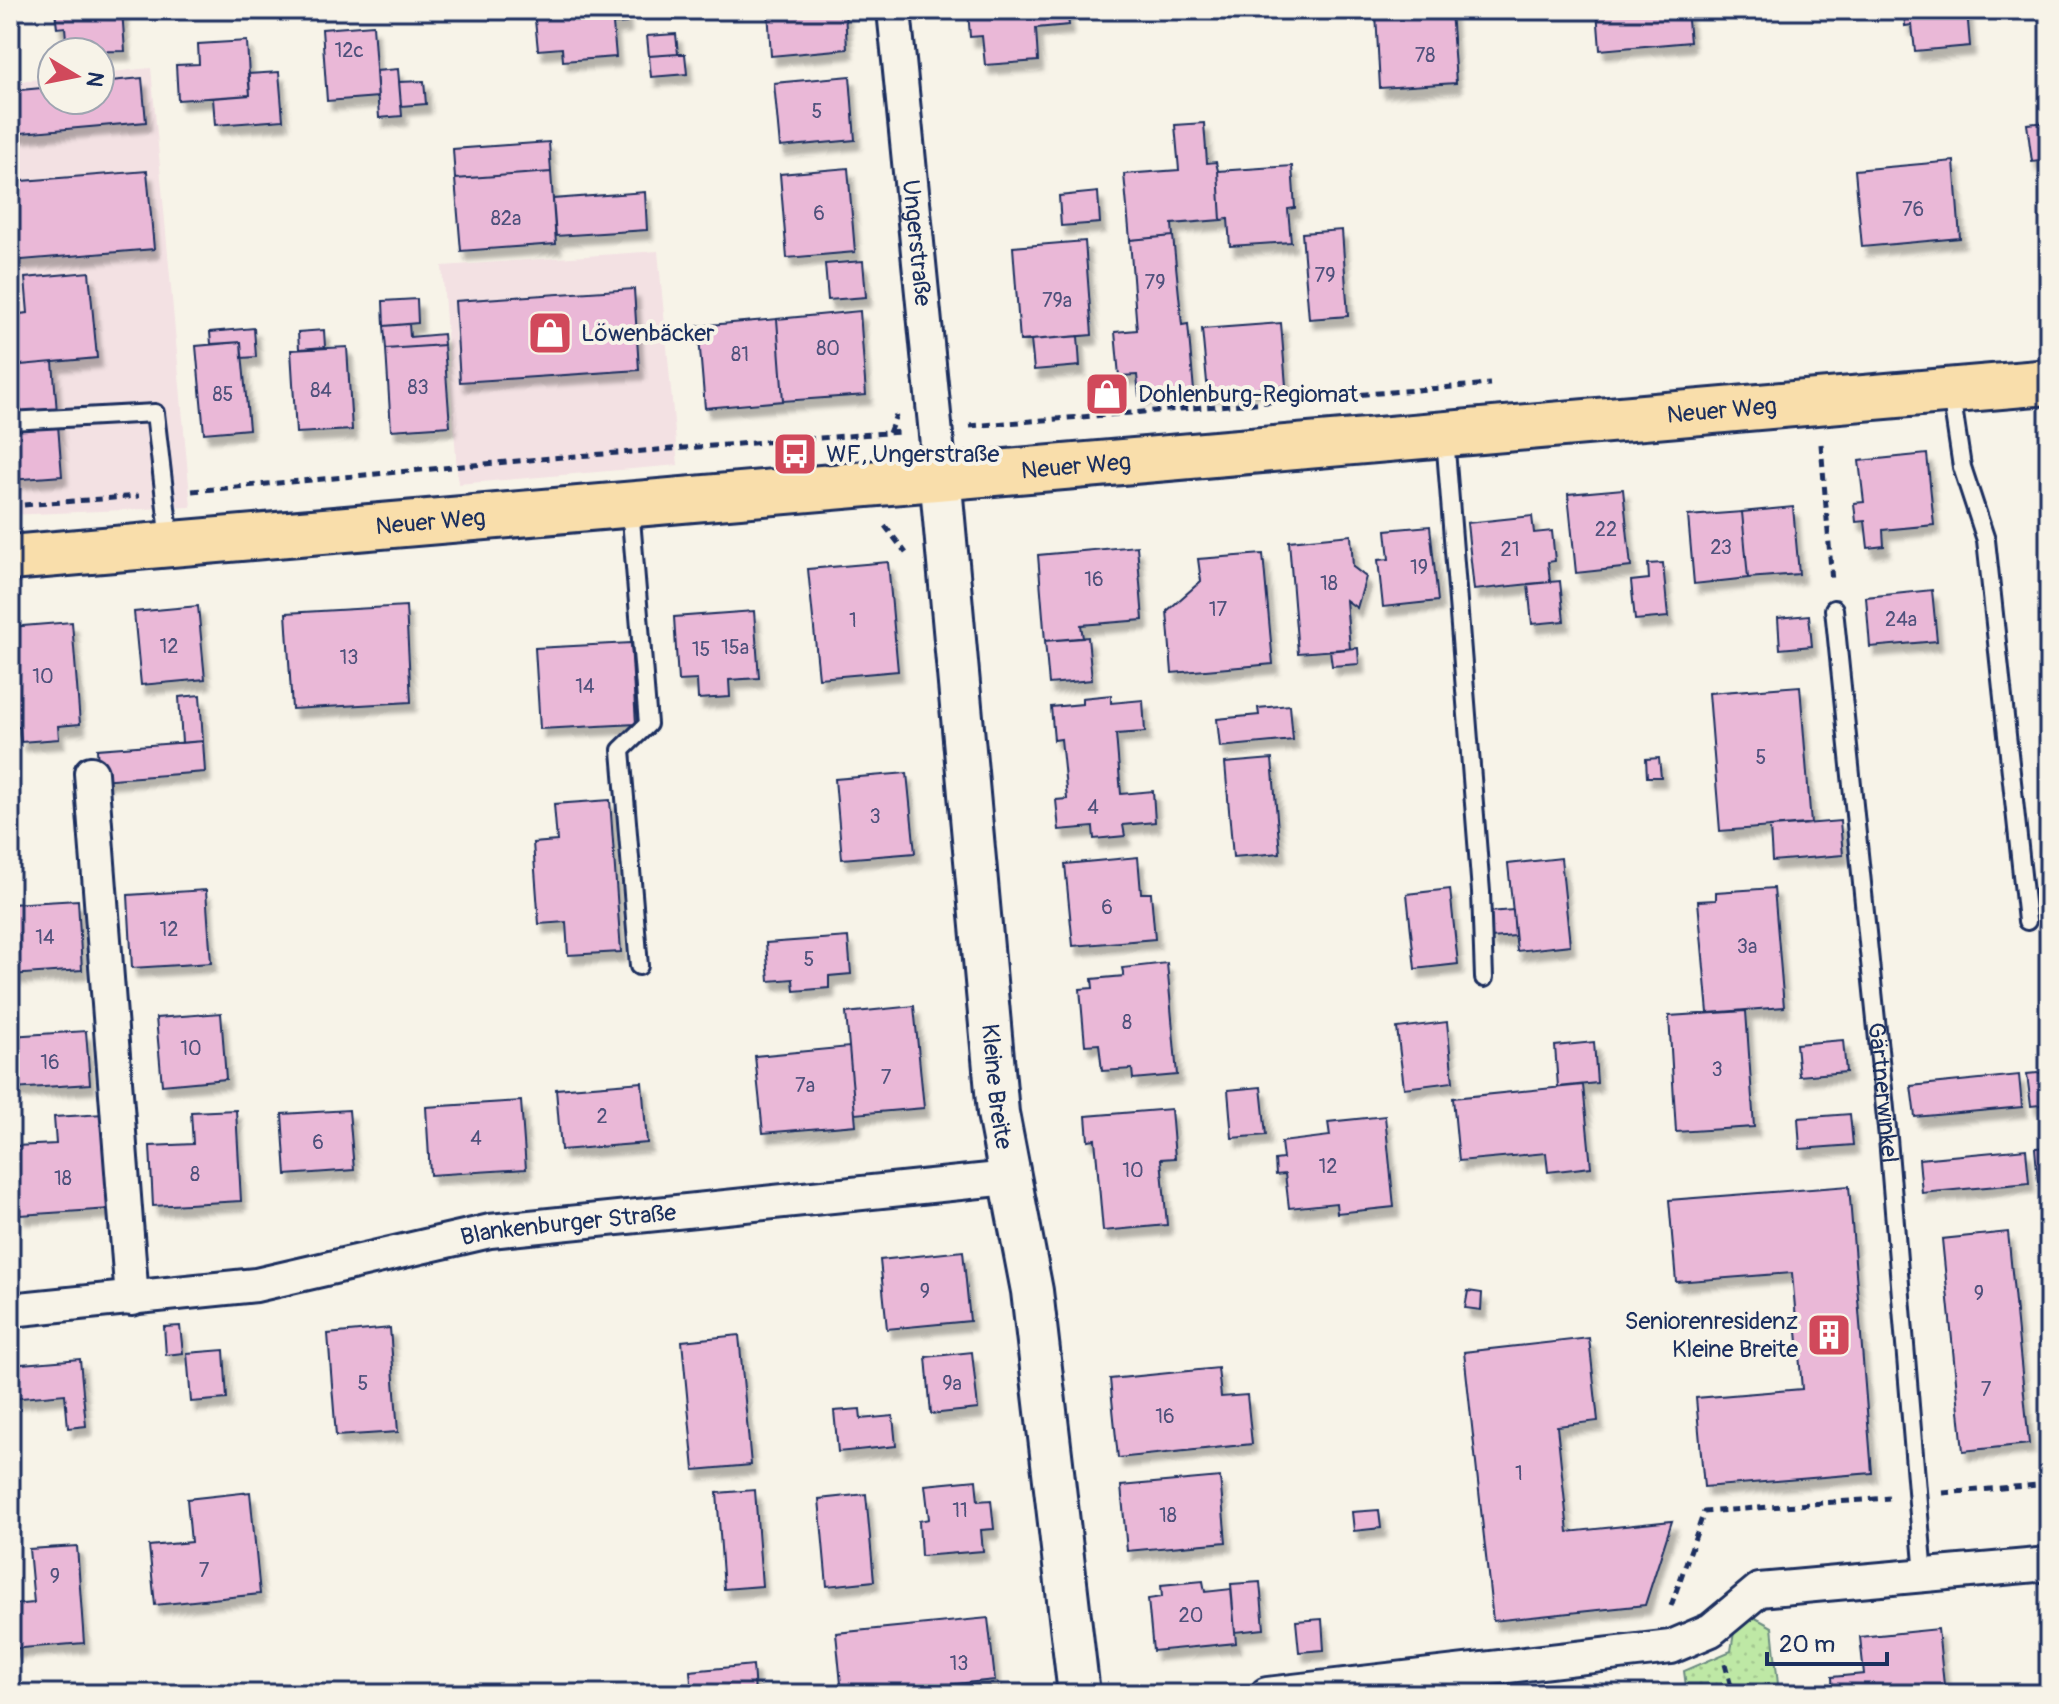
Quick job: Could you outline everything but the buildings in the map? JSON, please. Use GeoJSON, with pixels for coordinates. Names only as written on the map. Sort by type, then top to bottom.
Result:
{"type":"FeatureCollection","features":[{"type":"Feature","properties":{"kind":"main road","name":"Neuer Weg"},"geometry":{"type":"LineString","coordinates":[[10,558],[940,475],[1817,404],[2049,382]]}},
{"type":"Feature","properties":{"kind":"street","name":"Ungerstraße"},"geometry":{"type":"LineString","coordinates":[[894,10],[940,475]]}},
{"type":"Feature","properties":{"kind":"street","name":"Kleine Breite"},"geometry":{"type":"LineString","coordinates":[[940,475],[998,1113],[1032,1291],[1079,1694]]}},
{"type":"Feature","properties":{"kind":"street"},"geometry":{"type":"LineString","coordinates":[[91,773],[132,1299]]}},
{"type":"Feature","properties":{"kind":"street","name":"Blankenburger Straße"},"geometry":{"type":"LineString","coordinates":[[10,1310],[256,1285],[490,1231],[1009,1178]]}},
{"type":"Feature","properties":{"kind":"street"},"geometry":{"type":"LineString","coordinates":[[1267,1694],[1671,1647],[1711,1630],[1759,1590],[2049,1564]]}},
{"type":"Feature","properties":{"kind":"lane"},"geometry":{"type":"LineString","coordinates":[[1950,391],[1962,467],[1986,540],[2027,921]]}},
{"type":"Feature","properties":{"kind":"lane"},"geometry":{"type":"LineString","coordinates":[[10,421],[155,413],[170,544]]}},
{"type":"Feature","properties":{"kind":"lane"},"geometry":{"type":"LineString","coordinates":[[1445,435],[1481,892],[1484,978]]}},
{"type":"Feature","properties":{"kind":"lane"},"geometry":{"type":"LineString","coordinates":[[630,505],[648,724],[621,750],[639,966]]}},
{"type":"Feature","properties":{"kind":"lane","name":"Gärtnerwinkel"},"geometry":{"type":"LineString","coordinates":[[1834,609],[1888,1138],[1924,1576]]}},
{"type":"Feature","properties":{"kind":"path"},"geometry":{"type":"LineString","coordinates":[[988,424],[1493,384]]}},
{"type":"Feature","properties":{"kind":"path"},"geometry":{"type":"LineString","coordinates":[[1817,404],[1834,609]]}},
{"type":"Feature","properties":{"kind":"path"},"geometry":{"type":"LineString","coordinates":[[283,483],[550,458],[889,433]]}},
{"type":"Feature","properties":{"kind":"path"},"geometry":{"type":"LineString","coordinates":[[1656,1649],[1704,1512],[2049,1484]]}},
{"type":"Feature","properties":{"kind":"shaded area"},"geometry":{"type":"Polygon","coordinates":[[[151,68],[191,507],[10,515],[10,82],[36,80],[36,116],[116,116],[116,71],[151,68]]]}},
{"type":"Feature","properties":{"kind":"shaded area"},"geometry":{"type":"Polygon","coordinates":[[[658,251],[678,465],[458,484],[442,266],[658,251]]]}},
{"type":"Feature","properties":{"kind":"green space"},"geometry":{"type":"Polygon","coordinates":[[[1750,1615],[1772,1627],[1779,1694],[1687,1694],[1684,1671],[1731,1651],[1734,1632],[1750,1615]]]}},
{"type":"Feature","properties":{"kind":"place","name":"Löwenbäcker"},"geometry":{"type":"Point","coordinates":[550,333]}},
{"type":"Feature","properties":{"kind":"place","name":"Dohlenburg-Regiomat"},"geometry":{"type":"Point","coordinates":[1107,394]}},
{"type":"Feature","properties":{"kind":"place","name":"WF, Ungerstraße"},"geometry":{"type":"Point","coordinates":[795,454]}},
{"type":"Feature","properties":{"kind":"place","name":"Seniorenresidenz Kleine Breite"},"geometry":{"type":"Point","coordinates":[1829,1335]}}]}
